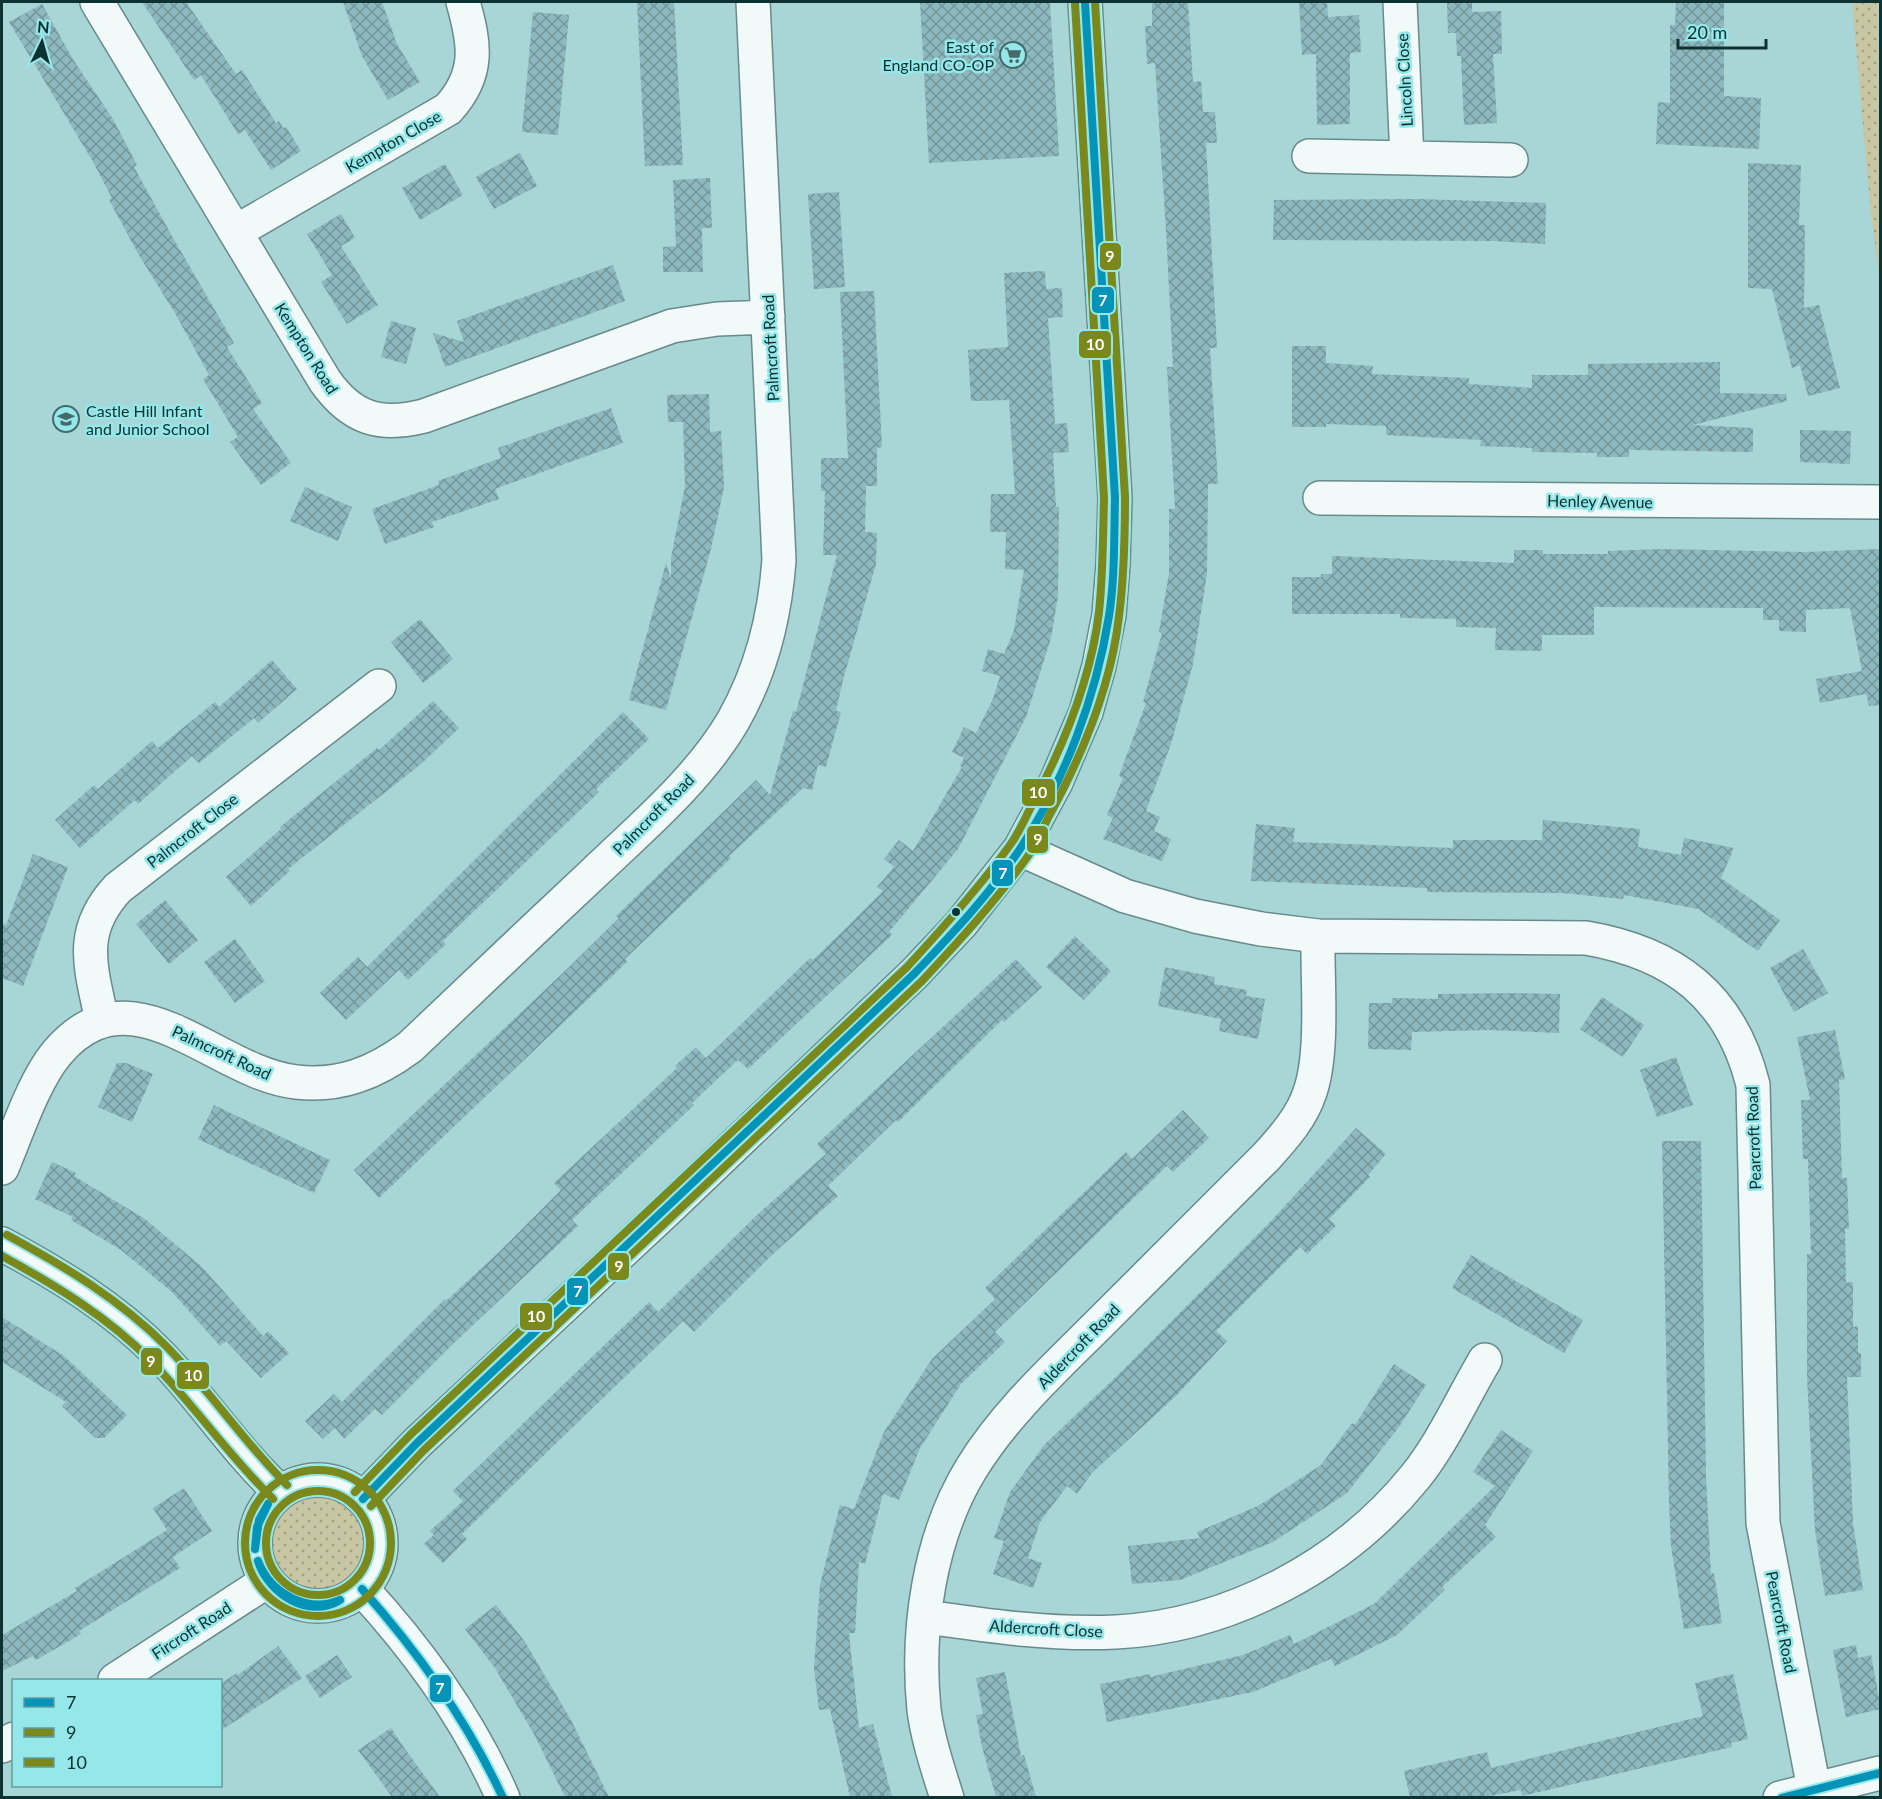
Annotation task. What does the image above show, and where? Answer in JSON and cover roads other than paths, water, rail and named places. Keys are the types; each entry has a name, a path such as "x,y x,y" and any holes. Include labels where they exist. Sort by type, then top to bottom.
{"street":[{"name":"Kempton Road","path":"98,2 333,393 354,411 390,422 424,416 672,326 717,319 768,317"},
{"name":"Kempton Close","path":"237,231 448,109 464,91 472,68 471,34 463,2"},
{"name":"Palmcroft Road","path":"2,1168 44,1072 55,1054 84,1028 102,1021 141,1019 164,1025 249,1067 294,1082 334,1082 370,1074 410,1047 684,784 708,756 742,703 765,641 776,596 780,537 753,2"},
{"path":"363,1499 417,1443 668,1209 914,974 961,924 1020,849 1056,782 1086,712 1099,666 1109,615 1113,564 1115,498 1084,2"},
{"name":"Lincoln Close","path":"1400,2 1407,158"},
{"path":"1309,156 1511,160"},
{"name":"Henley Avenue","path":"1320,498 1881,502"},
{"name":"Palmcroft Close","path":"102,1021 90,944 93,924 103,904 118,888 379,686"},
{"name":"Pearcroft Road","path":"1020,849 1125,896 1195,916 1261,929 1318,936 1586,938 1623,944 1657,958 1689,979 1714,1004 1734,1030 1746,1058 1753,1084 1762,1523 1814,1790"},
{"name":"Aldercroft Road","path":"947,1797 930,1744 924,1711 922,1649 938,1545 970,1470 1011,1416 1056,1367 1267,1156 1302,1110 1311,1091 1318,1049 1318,936"},
{"path":"2,1244 86,1292 144,1339 186,1383 248,1461 280,1492"},
{"name":"Aldercroft Close","path":"926,1617 1023,1630 1118,1632 1201,1618 1240,1605 1318,1564 1356,1537 1386,1508 1416,1476 1485,1360"},
{"path":"314,1480 340,1484 363,1499 373,1512 379,1527 381,1544 372,1576 362,1589 347,1599 331,1605 313,1606 295,1602 280,1593 267,1581 257,1558 255,1534 268,1503 280,1492 296,1483 314,1480"},
{"name":"Fircroft Road","path":"117,1679 267,1581"},
{"path":"362,1589 438,1685 476,1746 503,1797"},
{"path":"1780,1797 1881,1773"}],"place":[{"name":"East of England CO-OP","path":"1013,55"},
{"name":"Castle Hill Infant and Junior School","path":"66,419"}]}
